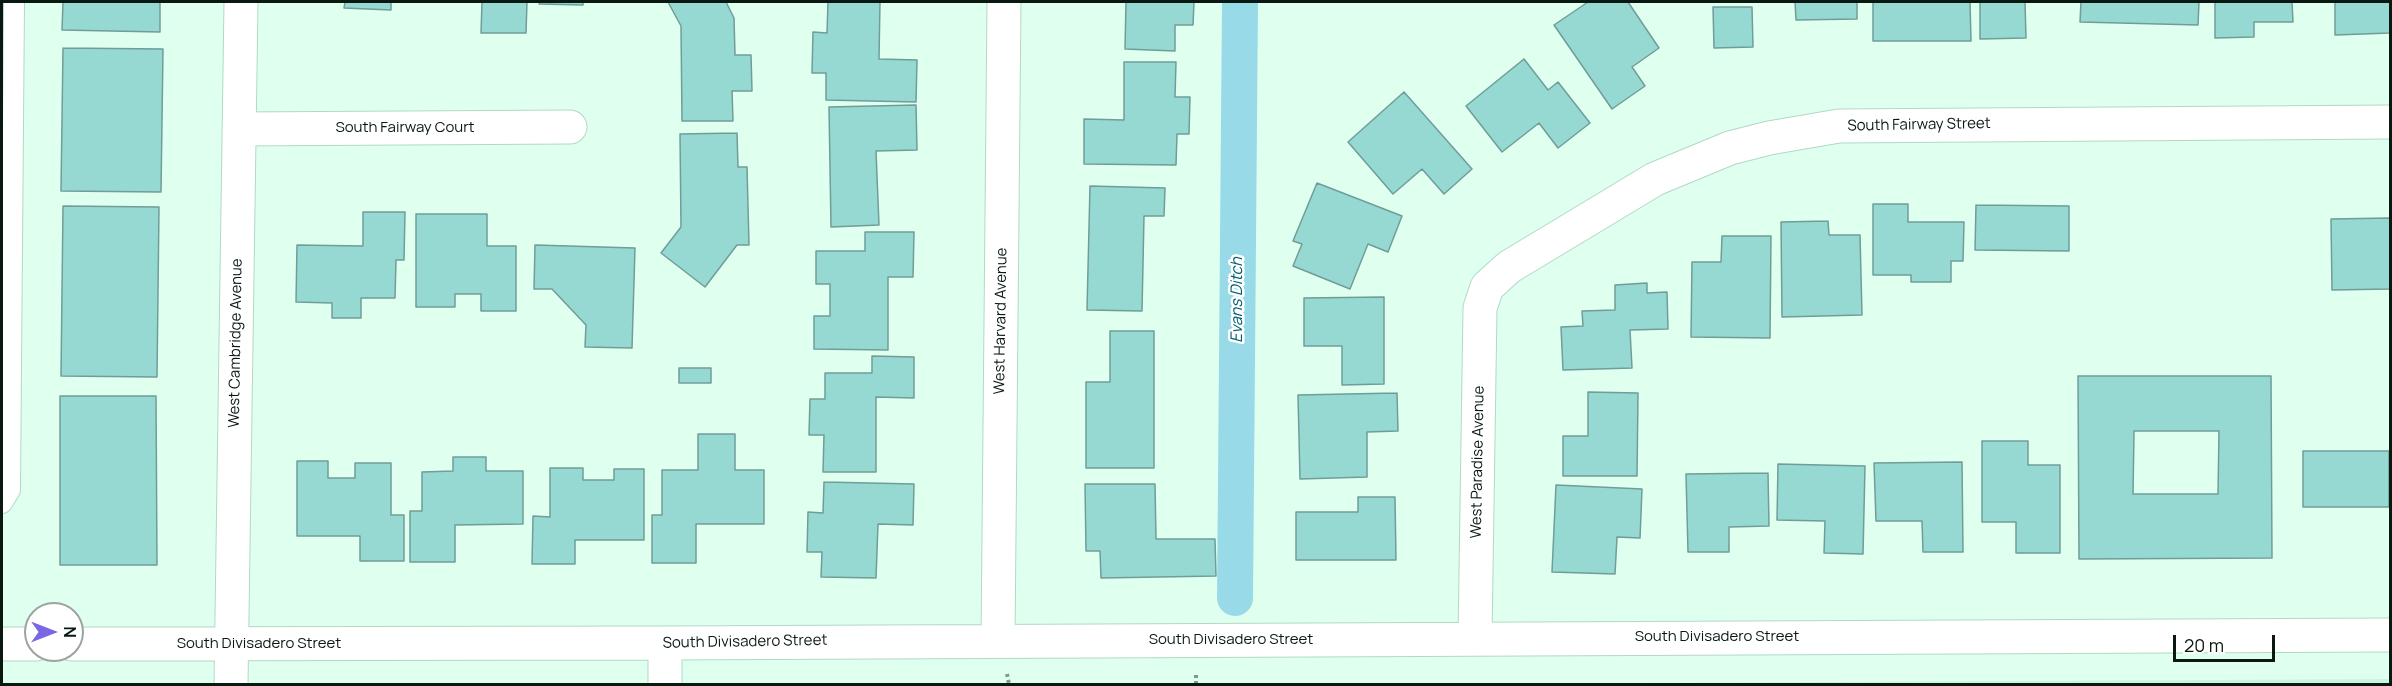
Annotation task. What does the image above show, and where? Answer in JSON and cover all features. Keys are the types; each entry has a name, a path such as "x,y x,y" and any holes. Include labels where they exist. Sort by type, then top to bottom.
{"street":[{"name":"West Cambridge Avenue","path":"231,684 241,2"},
{"name":"West Harvard Avenue","path":"998,640 1004,2"},
{"name":"South Fairway Street","path":"1487,286 1509,267 1655,179 1730,148 1769,138 1839,126 1877,125 2391,122"},
{"name":"South Fairway Court","path":"239,129 570,127"},
{"name":"West Paradise Avenue","path":"1476,638 1480,308 1487,286"},
{"name":"South Divisadero Street","path":"84,644 2391,634"},
{"path":"665,643 665,684"},
{"path":"2,644 24,644"}],"lane":[{"path":"2,503 10,490 14,2"}],"shaded area":[{"path":"2390,679 2390,684 1449,684"}],"building":[{"path":"63,2 160,2 160,32 62,30"},
{"path":"345,2 391,2 391,10 344,8"},
{"path":"482,2 527,2 526,33 481,33"},
{"path":"540,2 583,2 583,5 539,4"},
{"path":"668,2 726,2 734,18 735,55 751,55 752,91 732,91 733,121 682,121 681,26"},
{"path":"828,2 880,2 879,59 917,60 916,102 826,100 826,73 812,73 813,32 827,33"},
{"path":"1126,2 1194,2 1193,25 1175,25 1175,51 1125,49"},
{"path":"1588,2 1628,2 1659,48 1632,67 1645,86 1612,109 1554,25"},
{"path":"1795,2 1857,2 1857,19 1796,20"},
{"path":"1873,2 1970,2 1971,41 1873,41"},
{"path":"1980,2 2025,2 2026,38 1980,39"},
{"path":"2081,2 2199,2 2198,25 2080,22"},
{"path":"2215,2 2292,2 2293,22 2254,22 2254,37 2215,38"},
{"path":"2335,2 2390,2 2390,33 2335,35"},
{"path":"1713,7 1752,7 1753,47 1714,48"},
{"path":"63,48 163,49 161,192 61,191"},
{"path":"1524,59 1548,90 1558,82 1590,123 1558,148 1539,123 1502,152 1466,106"},
{"path":"1124,62 1176,62 1175,97 1190,97 1189,134 1177,134 1176,165 1084,164 1084,119 1124,120"},
{"path":"1404,92 1472,169 1444,194 1422,169 1393,194 1348,142"},
{"path":"916,105 917,150 876,151 879,225 831,227 829,107"},
{"path":"737,133 738,167 747,167 749,245 737,245 705,287 661,253 681,227 680,134"},
{"path":"1317,183 1402,216 1388,252 1368,244 1350,289 1293,266 1302,244 1293,241"},
{"path":"1090,186 1165,188 1164,216 1144,216 1142,311 1087,310"},
{"path":"1873,204 1908,204 1908,222 1964,222 1963,261 1951,261 1951,282 1911,282 1911,275 1873,275"},
{"path":"1976,205 2069,206 2069,251 1975,250"},
{"path":"63,206 159,207 157,377 61,376"},
{"path":"363,212 405,212 404,260 396,260 395,298 361,298 361,318 332,318 332,303 296,302 297,245 363,246"},
{"path":"416,214 487,214 487,246 516,246 516,311 481,311 481,294 455,294 455,307 416,307"},
{"path":"2390,218 2390,289 2332,290 2331,219"},
{"path":"1828,221 1829,235 1860,235 1862,315 1782,317 1781,222"},
{"path":"865,232 914,232 913,277 888,277 888,350 814,349 814,316 830,316 830,284 816,284 816,251 865,251"},
{"path":"1722,236 1771,236 1770,338 1691,337 1692,262 1721,262"},
{"path":"535,245 635,248 632,348 585,347 586,325 552,289 534,289"},
{"path":"1647,283 1647,293 1667,292 1668,329 1630,330 1632,368 1563,370 1561,327 1583,326 1582,311 1615,310 1615,285"},
{"path":"1384,297 1384,384 1342,385 1342,346 1304,346 1304,298"},
{"path":"1110,331 1154,331 1154,468 1086,468 1086,382 1110,382"},
{"path":"872,356 914,357 914,398 876,397 876,472 823,472 824,435 809,435 810,399 825,399 825,373 872,373"},
{"path":"679,368 711,368 711,383 679,383"},
{"path":"2078,376 2271,376 2272,558 2079,559","holes":["2134,431 2219,431 2218,494 2133,494"]},
{"path":"1588,392 1638,393 1637,476 1563,476 1563,436 1588,436"},
{"path":"1397,393 1398,431 1367,432 1367,477 1300,479 1298,395"},
{"path":"60,396 156,396 157,565 60,565"},
{"path":"698,434 735,434 735,470 764,470 764,524 696,524 696,563 652,563 652,515 662,515 662,470 698,470"},
{"path":"1982,441 2028,441 2028,465 2060,465 2060,553 2016,553 2016,522 1982,522"},
{"path":"2303,451 2389,451 2389,507 2303,507"},
{"path":"453,457 486,457 486,471 523,471 523,524 455,525 455,562 410,562 410,511 422,511 422,472 453,471"},
{"path":"297,461 328,461 328,478 355,478 355,463 391,463 391,515 404,515 404,561 360,561 360,536 297,536"},
{"path":"1962,462 1963,552 1923,552 1922,521 1876,521 1874,463"},
{"path":"1778,464 1865,466 1863,554 1824,553 1825,521 1777,520"},
{"path":"550,468 583,468 583,480 614,480 614,469 644,469 644,540 575,540 575,564 532,564 533,516 550,517"},
{"path":"1768,473 1769,526 1729,527 1729,552 1688,552 1686,474"},
{"path":"824,482 914,484 913,525 878,524 876,578 821,577 822,552 807,552 808,512 823,513"},
{"path":"1085,484 1155,484 1156,539 1215,539 1216,576 1101,578 1100,551 1086,551"},
{"path":"1556,485 1642,489 1640,538 1617,537 1615,574 1552,572"},
{"path":"1358,497 1395,497 1396,560 1296,560 1296,512 1358,512"}],"waterway":[{"name":"Evans Ditch","path":"1235,598 1240,2"}]}
